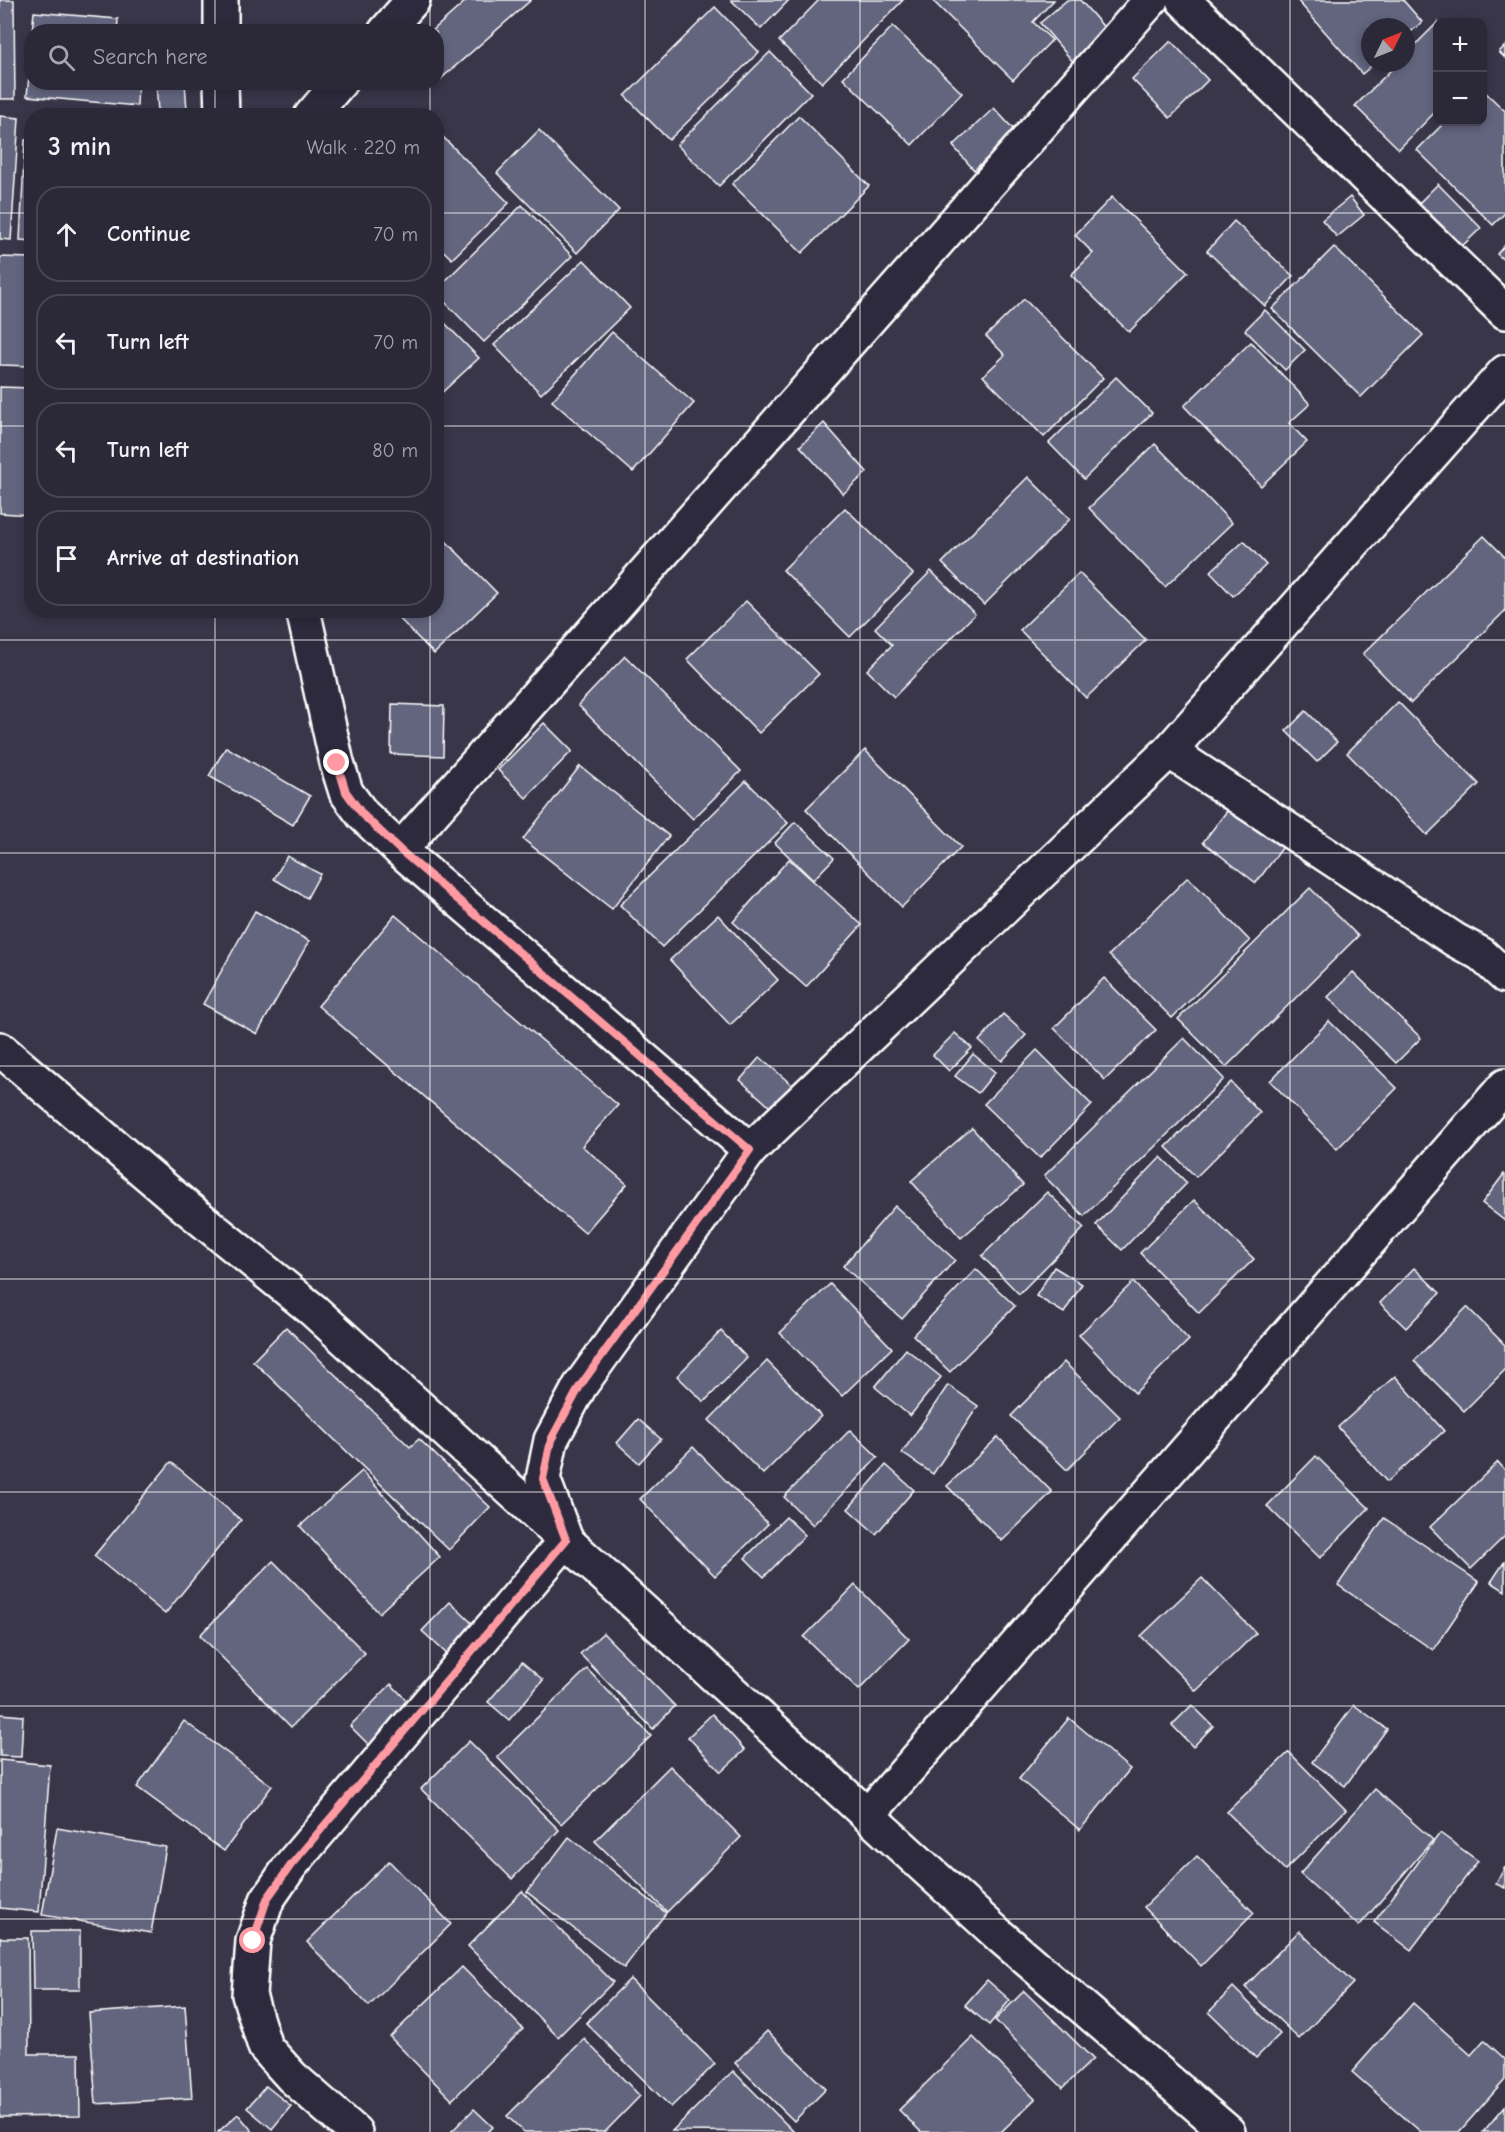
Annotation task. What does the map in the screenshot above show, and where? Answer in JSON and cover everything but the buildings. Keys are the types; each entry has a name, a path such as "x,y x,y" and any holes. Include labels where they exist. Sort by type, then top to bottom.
{"street":[{"path":"221,0 221,24"},
{"path":"392,24 413,0"},
{"path":"400,850 1151,0"},
{"path":"1183,0 1505,312"},
{"path":"221,90 222,108"},
{"path":"318,108 333,90"},
{"path":"566,1540 543,1479 551,1440 580,1386 750,1150 1169,751 1505,372"},
{"path":"305,618 337,763 346,792 363,815 400,850 750,1150"},
{"path":"1169,751 1455,940 1481,954 1505,976"},
{"path":"0,1049 186,1207 313,1310 1001,1937 1227,2132"},
{"path":"867,1815 1505,1086"},
{"path":"355,2132 292,2077 265,2047 249,1995 253,1941 267,1899 291,1865 566,1540"}],"route":[{"path":"253,1941 267,1899 291,1865 566,1540 543,1479 551,1440 580,1386 750,1150 400,850 363,815 346,792 337,763"}]}
